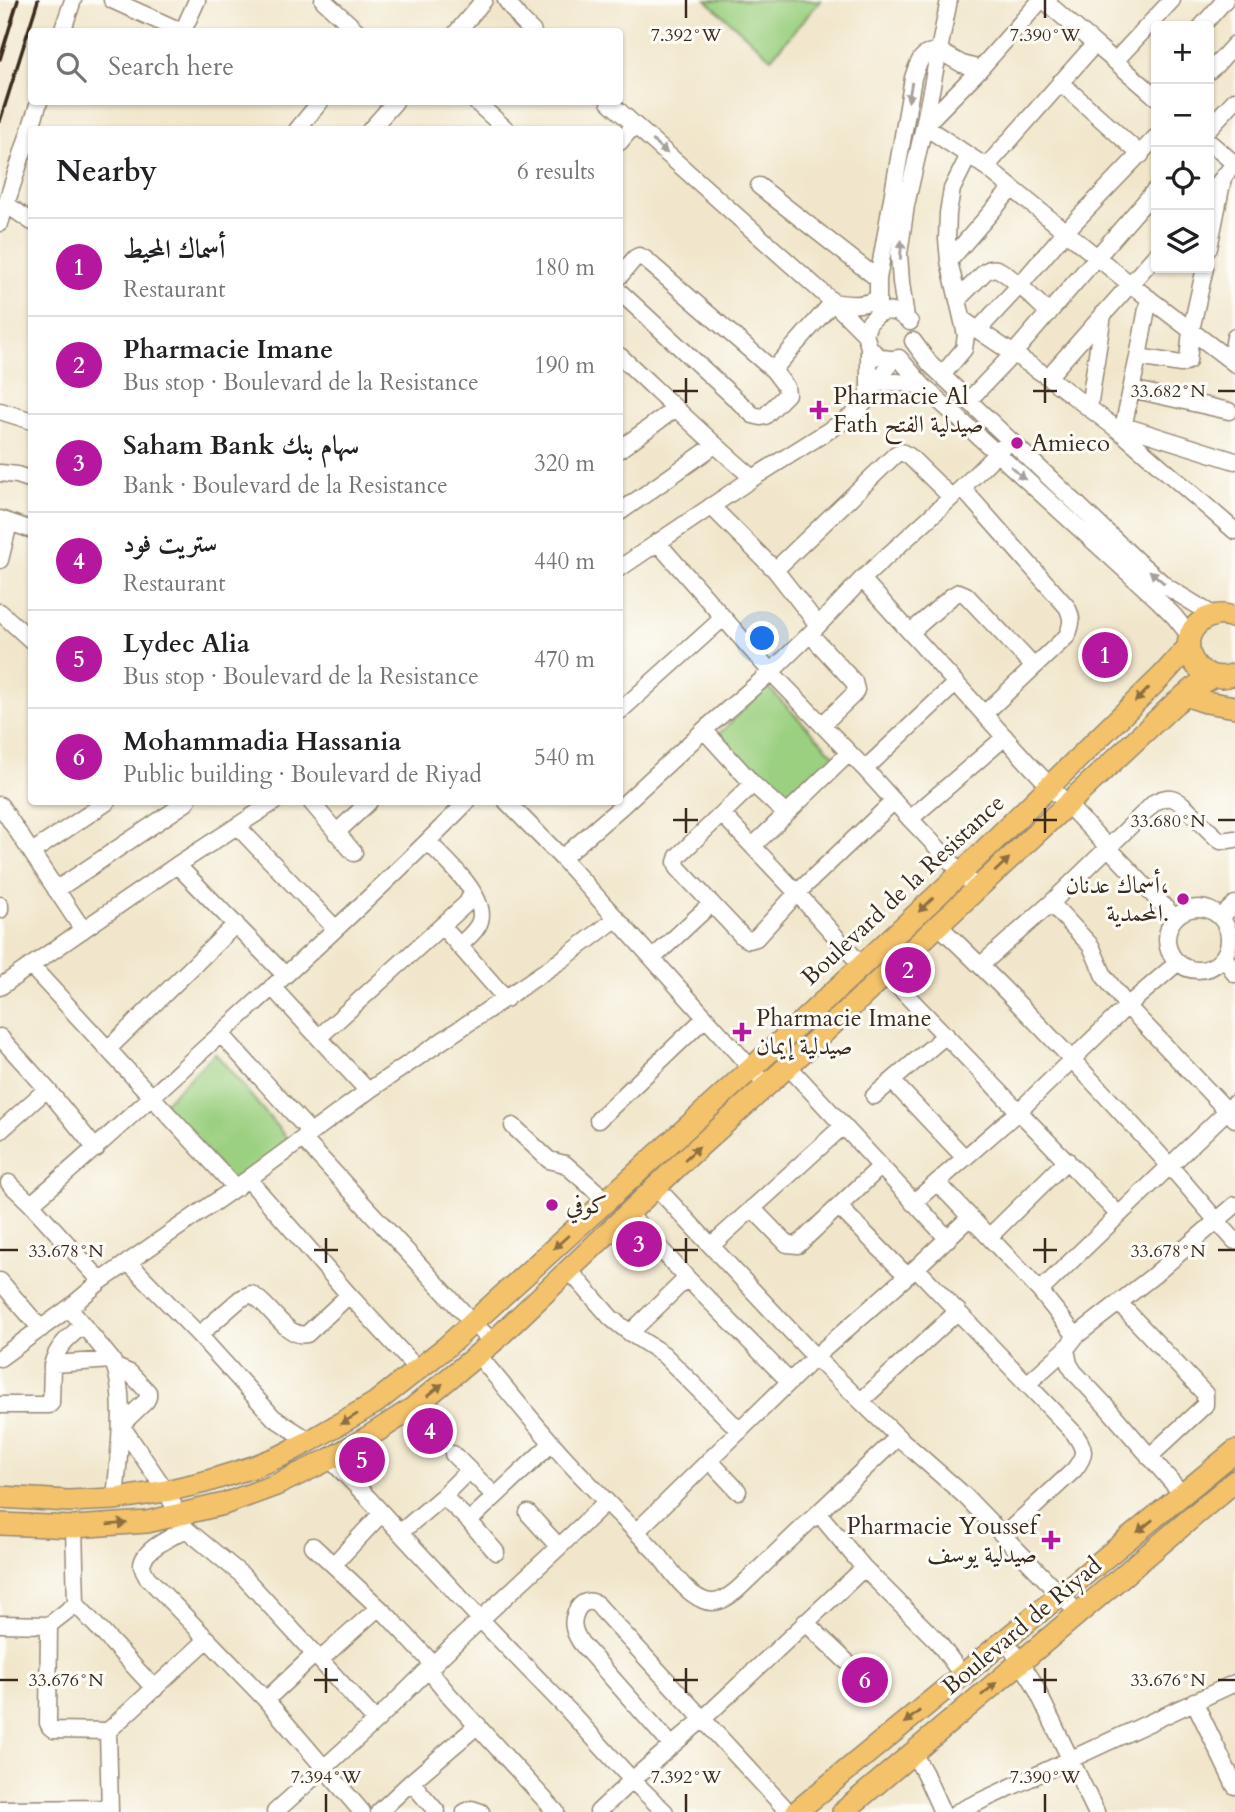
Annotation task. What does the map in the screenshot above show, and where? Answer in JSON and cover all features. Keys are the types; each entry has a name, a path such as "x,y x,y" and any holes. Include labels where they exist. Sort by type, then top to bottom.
{"main road":[{"name":"Boulevard de la Resistance","path":"0,1497 68,1501 115,1499 205,1482 253,1467 310,1441 375,1403 445,1348 752,1068 961,873 1163,675 1189,641 1196,626 1226,613"},
{"path":"1189,641 1190,656 1203,673 1212,677 1235,675"},
{"name":"Boulevard de la Resistance","path":"0,1524 74,1527 182,1522 276,1485 330,1459 413,1408 486,1348 1067,804 1185,695 1212,677"},
{"path":"1185,695 1235,707"},
{"name":"Boulevard de Riyad","path":"796,1812 1235,1451"},
{"name":"Boulevard de Riyad","path":"843,1812 1235,1481"}],"street":[{"path":"63,28 73,0"},
{"path":"112,0 176,28"},
{"path":"184,28 197,0"},
{"path":"323,0 354,28"},
{"path":"460,28 484,0"},
{"path":"506,0 529,28"},
{"path":"906,318 900,254 906,205 948,0"},
{"path":"901,148 980,69 1042,0 1151,93"},
{"path":"1156,21 1172,0"},
{"path":"1207,21 1226,0"},
{"path":"1115,61 1151,27"},
{"path":"1214,67 1235,44"},
{"path":"986,167 1094,45"},
{"path":"872,390 867,341 869,323 878,307 878,279 917,65 924,54 939,51 962,64 980,69"},
{"path":"1060,82 1141,155"},
{"path":"1214,123 1235,100"},
{"path":"34,126 38,105"},
{"path":"300,126 318,105"},
{"path":"374,126 392,105"},
{"path":"479,105 503,126"},
{"path":"612,105 833,302 867,341 874,354 882,359 895,359 1157,600 1174,616 1189,641"},
{"path":"623,138 634,125"},
{"path":"924,125 986,167 1130,284 1233,362"},
{"path":"978,330 1066,231 1151,142"},
{"path":"1214,146 1235,164 1214,188"},
{"path":"942,375 964,349 967,335 948,261 948,213 952,189 969,155"},
{"path":"0,223 27,157"},
{"path":"1214,221 1223,178"},
{"path":"759,186 878,279"},
{"path":"948,261 1012,188"},
{"path":"969,400 1013,354 1151,195"},
{"path":"6,204 28,219"},
{"path":"623,272 635,258 639,256 645,259 773,370 786,387 787,394 765,415 757,416 750,412 623,295"},
{"path":"1048,377 1151,261"},
{"path":"958,299 986,271 997,269 1049,313"},
{"path":"1139,357 1184,363 1188,361 1191,330 1204,273"},
{"path":"1123,430 1149,298"},
{"path":"833,302 867,304 906,318 912,327 914,341 930,364 1157,578 1188,601 1226,613"},
{"path":"773,370 833,302"},
{"path":"1089,408 1103,314"},
{"path":"963,320 1123,430 1235,531"},
{"path":"1233,362 1235,337"},
{"path":"623,566 753,478 855,414 895,359 908,351 914,341"},
{"path":"623,359 753,478"},
{"path":"872,390 897,382 923,386"},
{"path":"1132,389 1229,411"},
{"path":"623,447 676,408"},
{"path":"0,411 28,420"},
{"path":"1123,430 1235,461"},
{"path":"623,801 771,672 862,579 957,493 1009,441"},
{"path":"623,510 715,445"},
{"path":"775,570 896,454 901,452 909,456 957,493 1068,607 1072,615 1067,636 984,714"},
{"path":"0,473 28,479"},
{"path":"711,506 775,570 814,629 854,682 856,690 853,695 822,725"},
{"path":"0,560 4,521 28,529"},
{"path":"657,542 771,672 977,889"},
{"path":"862,579 1107,848 1175,918"},
{"path":"911,632 960,592 966,595 1034,667"},
{"path":"0,612 28,637"},
{"path":"623,708 723,618"},
{"path":"865,769 956,683"},
{"path":"704,730 753,784 786,814"},
{"path":"909,819 1005,737"},
{"path":"753,846 849,753"},
{"path":"753,784 678,856 676,862 678,868 711,904 749,940 756,938 797,892 894,801"},
{"path":"981,965 1051,903 1155,802 1163,798 1170,797 1183,804 1221,841 1235,839"},
{"path":"0,805 83,930"},
{"path":"32,852 102,805"},
{"path":"57,890 183,805"},
{"path":"0,987 269,805"},
{"path":"313,805 354,853"},
{"path":"336,833 366,805"},
{"path":"31,1204 96,1149 221,1034 428,842 464,805"},
{"path":"510,805 562,858 766,1085"},
{"path":"562,858 619,805"},
{"path":"722,814 861,964"},
{"path":"237,826 335,928"},
{"path":"428,842 466,881 481,908 479,926 459,946"},
{"path":"177,865 285,975"},
{"path":"319,1037 467,903 472,892"},
{"path":"1040,1291 1118,1214 1232,1111 1127,1006 1104,976 1091,946 1051,903"},
{"path":"653,958 711,904"},
{"path":"1221,917 1235,904"},
{"path":"1198,908 1212,911 1221,917 1228,929 1229,940 1224,956 1217,964 1206,970 1196,971 1177,963 1167,944 1169,928 1175,918 1187,910 1198,908"},
{"path":"0,1357 69,1308 101,1281 242,1184 368,1091 506,999 616,919"},
{"path":"108,1049 236,924"},
{"path":"938,925 981,965 1071,1059 1235,1241"},
{"path":"442,926 506,999"},
{"path":"1224,956 1235,974"},
{"path":"913,1203 1020,1111 1127,1006 1177,963"},
{"path":"31,967 152,1096 349,1295 418,1370"},
{"path":"886,974 1118,1214"},
{"path":"272,987 368,1091"},
{"path":"598,1120 705,1018"},
{"path":"221,1034 307,1136 472,1322 486,1348 552,1443 664,1561 691,1594 706,1602 728,1598 898,1437"},
{"path":"874,1097 946,1035"},
{"path":"0,1037 96,1149"},
{"path":"788,1066 948,1239"},
{"path":"892,1082 965,1158"},
{"path":"0,1131 47,1089"},
{"path":"513,1126 549,1160 565,1164 607,1201"},
{"path":"712,1245 843,1126"},
{"path":"989,1237 1067,1160"},
{"path":"752,1209 782,1240 792,1245 803,1242 880,1167"},
{"path":"937,1182 1040,1291 1071,1343 1069,1364 1074,1372 1183,1495"},
{"path":"9,1183 101,1281"},
{"path":"656,1187 815,1357 898,1437 965,1496 1079,1614"},
{"path":"1027,1384 1071,1343 1235,1205"},
{"path":"839,1207 958,1311 1074,1433 1082,1445 1084,1454 1074,1470 1004,1535"},
{"path":"628,1213 687,1278 790,1382"},
{"path":"636,1532 815,1357 970,1217"},
{"path":"128,1262 274,1418 310,1441"},
{"path":"569,1270 611,1318 663,1354 740,1431"},
{"path":"630,1333 687,1278"},
{"path":"0,1281 41,1329"},
{"path":"199,1335 240,1299 251,1294 262,1301 293,1332 307,1334 349,1295"},
{"path":"1119,1303 1205,1394 1206,1399 1205,1405 1149,1457"},
{"path":"69,1308 114,1364 131,1373 148,1392 146,1401 121,1425"},
{"path":"862,1400 958,1311"},
{"path":"0,1405 50,1405 55,1353 83,1325"},
{"path":"52,1365 114,1364"},
{"path":"114,1364 121,1425 115,1499"},
{"path":"121,1425 166,1491 182,1522 242,1575 376,1721"},
{"path":"469,1521 552,1443"},
{"path":"453,1454 495,1496"},
{"path":"330,1459 665,1812"},
{"path":"709,1460 738,1491"},
{"path":"401,1532 469,1470"},
{"path":"443,1496 496,1552"},
{"path":"275,1812 376,1721 480,1619 606,1502"},
{"path":"334,1564 382,1513"},
{"path":"528,1513 559,1547"},
{"path":"819,1514 864,1568 937,1642 963,1676"},
{"path":"182,1522 145,1558 142,1566 147,1577 266,1700 362,1812"},
{"path":"74,1527 75,1604 155,1689"},
{"path":"313,1546 403,1630 449,1695 556,1812"},
{"path":"598,1812 703,1719 864,1568"},
{"path":"672,1746 581,1643 573,1625 574,1615 580,1605 594,1602 786,1812"},
{"path":"0,1624 48,1625 75,1604"},
{"path":"266,1700 379,1608"},
{"path":"805,1622 846,1661"},
{"path":"48,1625 48,1723 54,1730 108,1731 208,1639"},
{"path":"1005,1639 1032,1680 1096,1812"},
{"path":"957,1812 1235,1683"},
{"path":"1194,1701 1235,1786"},
{"path":"379,1812 478,1726"},
{"path":"0,1809 110,1810 108,1731"},
{"path":"913,1753 942,1812"},
{"path":"411,1782 437,1812"},
{"path":"465,1812 472,1809 481,1812"}],"green space":[{"path":"706,0 821,0 771,58"},
{"path":"767,686 836,757 786,807 717,736"},
{"path":"215,1053 291,1143 233,1183 163,1104"}],"railway":[{"path":"0,59 18,0"},
{"path":"29,28 38,0"},
{"path":"0,121 28,32"}],"place":[{"name":"Pharmacie Al Fath صيدلية الفتح","path":"819,410"},
{"name":"Amieco","path":"1017,443"},
{"name":"أسماك المحيط","path":"1105,655"},
{"name":"أسماك عدنان، المحمدية.","path":"1183,899"},
{"name":"Pharmacie Imane","path":"908,970"},
{"name":"Pharmacie Imane صيدلية إيمان","path":"742,1032"},
{"name":"كوفي","path":"552,1205"},
{"name":"Saham Bank سهام بنك","path":"639,1244"},
{"name":"ستريت فود","path":"430,1431"},
{"name":"Lydec Alia","path":"362,1460"},
{"name":"Pharmacie Youssef صيدلية يوسف","path":"1051,1540"},
{"name":"Mohammadia Hassania","path":"865,1680"}]}
